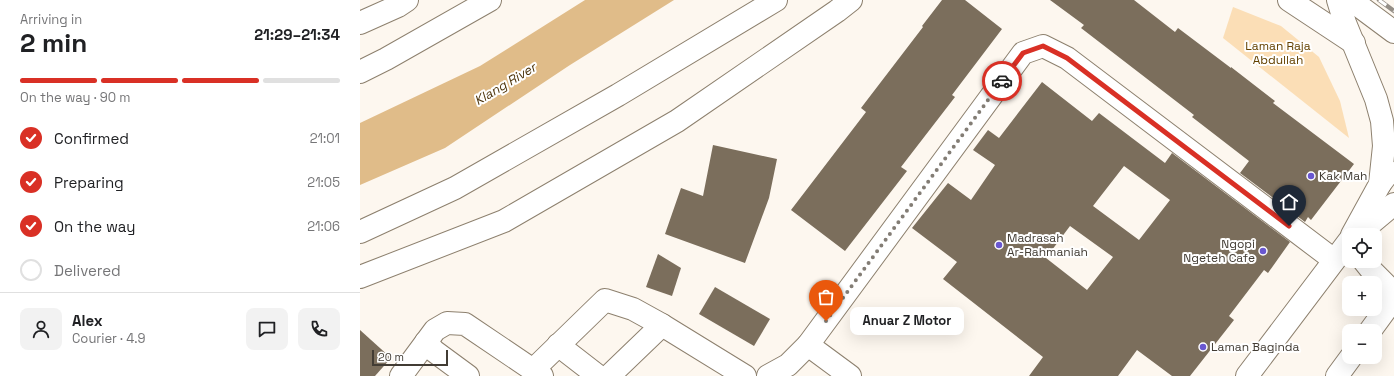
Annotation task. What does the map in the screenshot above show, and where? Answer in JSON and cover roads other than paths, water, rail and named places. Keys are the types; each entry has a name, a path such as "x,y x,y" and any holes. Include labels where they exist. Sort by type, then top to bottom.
{"main road":[{"path":"360,23 398,6 407,0"},
{"path":"360,72 386,59 490,0"},
{"path":"360,232 455,188 618,95 776,0"},
{"path":"360,277 504,221 677,121 844,6 858,0"},
{"path":"1288,0 1354,43"},
{"path":"1338,0 1345,23 1376,98 1382,121 1384,146 1380,184"},
{"path":"1351,0 1394,32"},
{"path":"768,376 788,365 808,345 1023,53 1043,46 1067,58 1334,260"},
{"path":"1356,228 1380,184 1394,164"},
{"path":"1365,228 1394,204"},
{"path":"1247,376 1342,250"},
{"path":"1370,268 1394,293"},
{"path":"1375,324 1394,298"},
{"path":"401,376 435,330 447,324 465,324 538,373 558,345 605,300 633,308 745,376"},
{"path":"609,376 662,325"},
{"path":"426,342 434,351 468,376"},
{"path":"558,345 598,376"},
{"path":"808,345 850,376"},
{"path":"1337,376 1345,364"}],"water":[{"name":"Klang River","path":"585,0 674,0 570,65 445,148 360,185 360,123 480,66"}],"railway":[{"path":"1379,0 1394,11"}],"place":[{"name":"Kak Mah","path":"1311,176"},
{"name":"Madrasah Ar-Rahmaniah","path":"999,245"},
{"name":"Ngopi Ngeteh Cafe","path":"1263,251"},
{"name":"Anuar Z Motor","path":"826,321"},
{"name":"Laman Baginda","path":"1203,347"}],"park label":[{"name":"Laman Raja Abdullah","path":"1278,53"}]}
